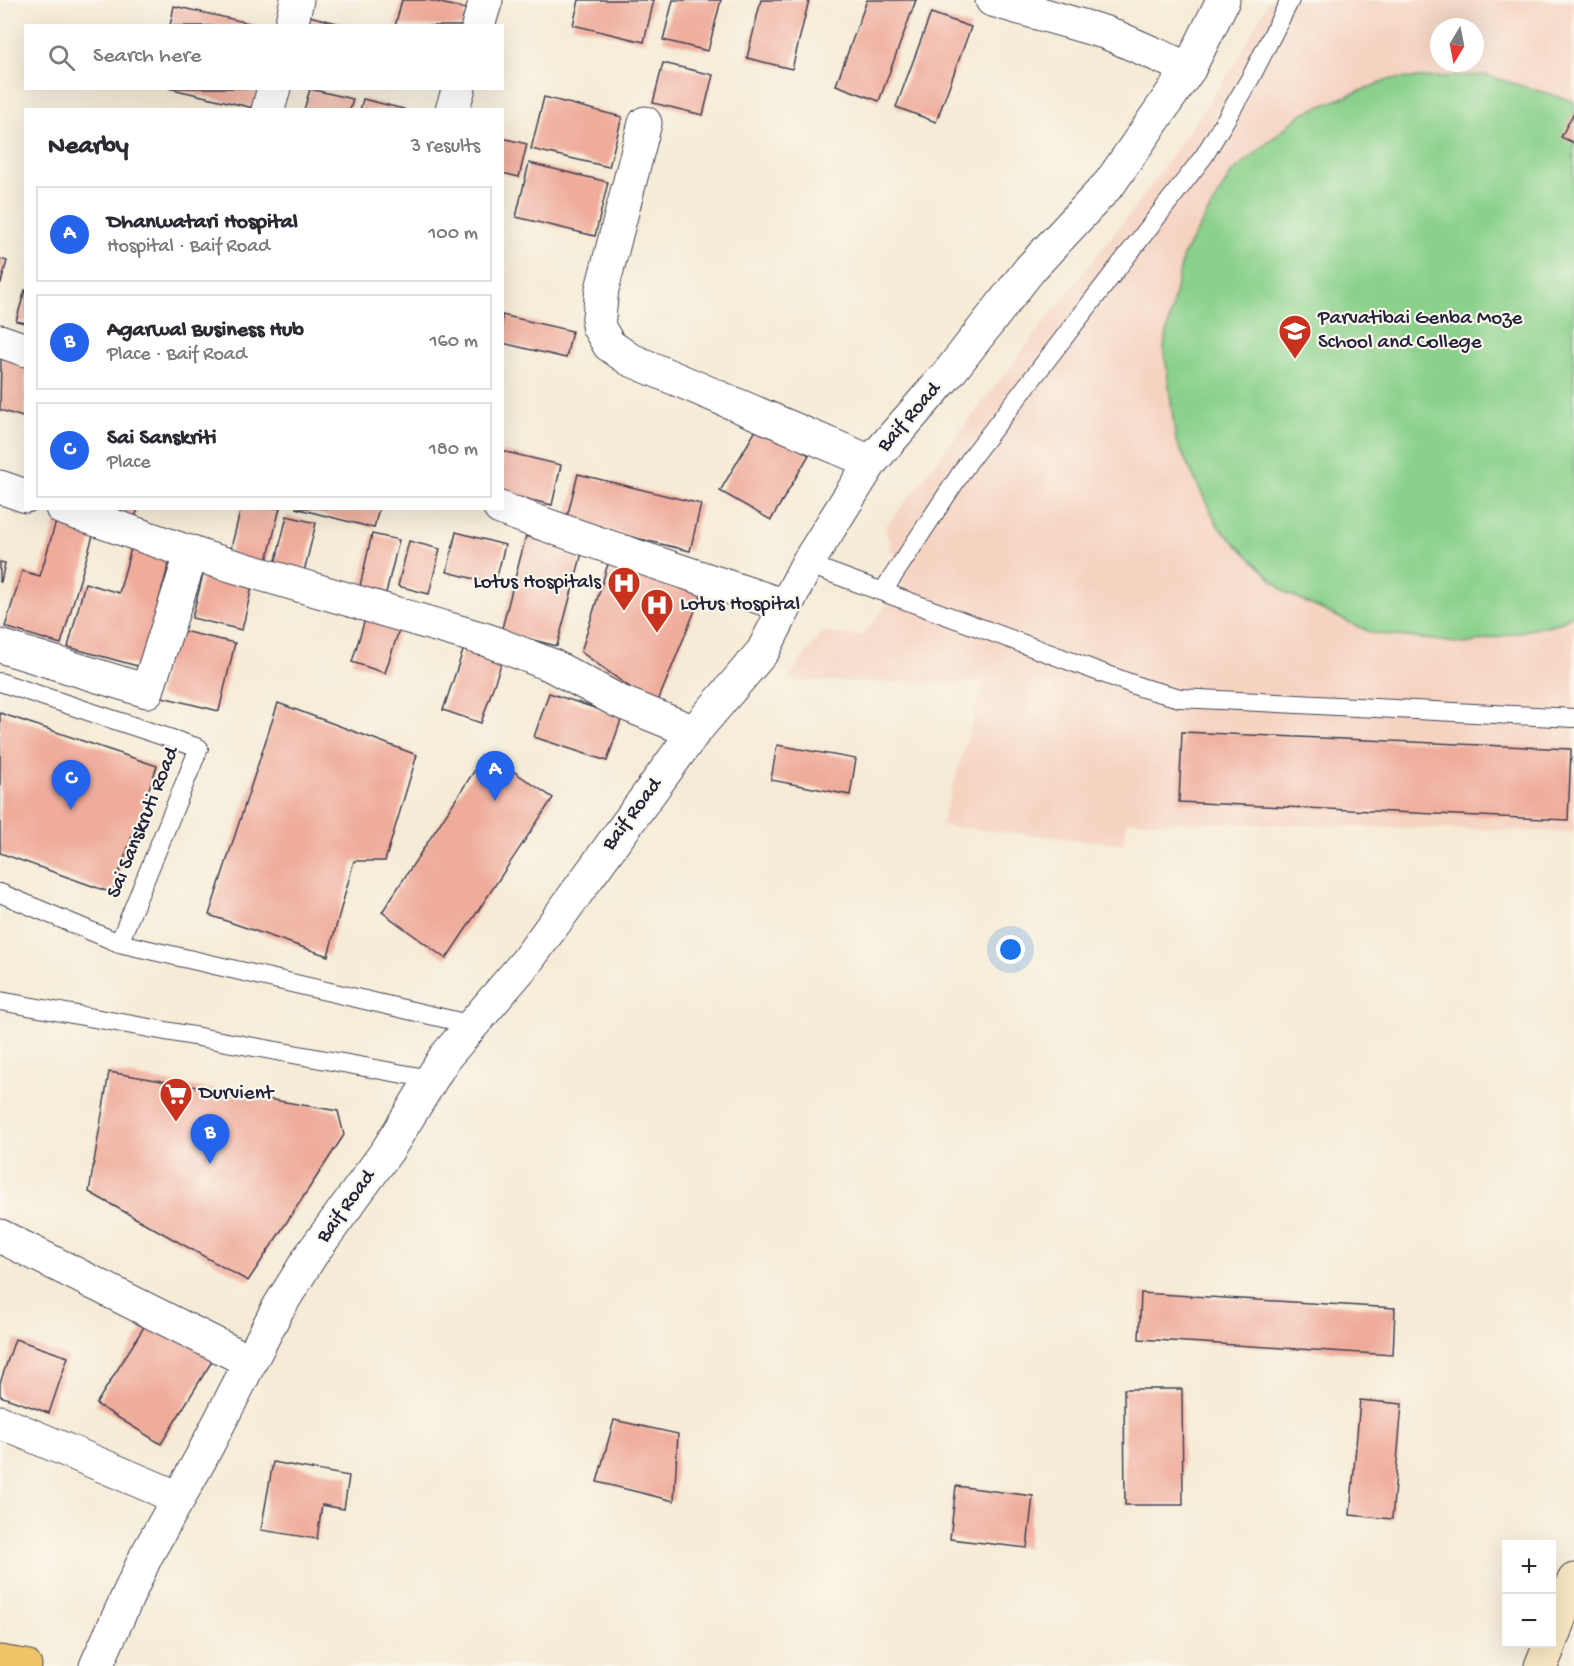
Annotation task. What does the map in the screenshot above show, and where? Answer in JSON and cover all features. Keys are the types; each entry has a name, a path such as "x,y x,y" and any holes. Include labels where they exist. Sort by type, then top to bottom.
{"highway":[{"path":"0,1662 25,1666"}],"street":[{"path":"291,24 297,0"},
{"path":"479,24 486,0"},
{"path":"992,0 1107,33 1189,69"},
{"name":"Baif Road","path":"96,1666 146,1556 179,1498 249,1361 312,1255 387,1151 431,1079 472,1024 526,962 694,732 763,651 807,564 871,462 952,369 1030,269 1110,183 1189,69 1220,1"},
{"path":"269,108 273,90"},
{"path":"453,108 458,90"},
{"path":"645,123 602,289 598,326 609,345 629,359 871,462"},
{"path":"0,342 24,349"},
{"path":"0,487 24,495"},
{"path":"68,510 192,552 486,640 551,665 618,701 694,732"},
{"path":"504,510 592,544 702,577 785,606"},
{"path":"0,646 147,691 192,552"},
{"path":"0,1236 249,1361"},
{"path":"0,1422 179,1498"},
{"path":"1556,1625 1574,1580"},
{"path":"1541,1666 1548,1648"}],"lane":[{"path":"883,591 972,458 1204,156 1251,77 1290,0"},
{"path":"807,564 1143,688 1180,698 1574,718"},
{"name":"Sai Sanskruti Road","path":"0,681 199,748 119,943"},
{"path":"0,893 119,943 472,1024"},
{"path":"0,1001 431,1079"}],"shaded area":[{"name":"Parvatibai Genba Moze School and College","path":"1269,0 1574,0 1574,832 1127,821 1124,844 941,826 984,683 786,681 822,632 862,636 903,585 885,528 1147,191 1234,66"}],"green space":[{"path":"1485,75 1574,101 1574,614 1559,623 1466,644 1372,633 1286,593 1218,526 1176,441 1164,347 1183,255 1231,174 1303,113 1391,79"}],"building":[{"path":"402,0 428,0 466,9 463,24 396,24"},
{"path":"579,0 654,0 644,42 573,25"},
{"path":"673,0 721,0 708,51 663,40"},
{"path":"761,0 809,0 792,69 747,58"},
{"path":"867,0 916,0 879,101 836,85"},
{"path":"174,6 254,24 170,24"},
{"path":"931,13 971,27 936,122 896,107"},
{"path":"301,14 341,24 298,24"},
{"path":"663,63 713,75 703,115 653,103"},
{"path":"177,90 262,90 258,108"},
{"path":"310,90 353,99 351,108 305,108"},
{"path":"544,97 622,117 609,167 531,149"},
{"path":"363,99 400,108 361,108"},
{"path":"1574,112 1574,143 1561,137"},
{"path":"504,138 527,144 519,177 504,173"},
{"path":"529,163 608,182 595,236 516,217"},
{"path":"0,259 7,261 1,283 0,283"},
{"path":"24,293 24,323 16,321"},
{"path":"504,315 572,331 566,358 504,343"},
{"path":"1,358 24,364 24,417 0,410"},
{"path":"759,425 809,455 771,520 720,491"},
{"path":"504,451 561,465 552,505 504,493"},
{"path":"578,474 701,504 690,551 566,521"},
{"path":"103,510 137,510 134,521"},
{"path":"240,510 280,510 265,569 228,560"},
{"path":"303,510 378,510 374,528"},
{"path":"287,516 316,523 303,576 274,568"},
{"path":"57,518 95,529 61,644 5,627 22,571 40,576"},
{"path":"456,532 505,545 495,584 447,572"},
{"path":"372,534 399,540 386,593 360,586"},
{"path":"526,536 582,553 557,646 501,632"},
{"path":"134,537 173,548 141,667 68,647 85,583 119,593"},
{"path":"409,541 440,549 429,594 398,586"},
{"path":"611,554 703,591 656,706 581,652"},
{"path":"0,562 5,563 1,582 0,582"},
{"path":"205,566 254,578 242,630 192,618"},
{"path":"366,616 400,627 385,673 352,662"},
{"path":"174,629 235,643 219,711 158,696"},
{"path":"464,648 502,661 481,723 443,710"},
{"path":"549,693 622,717 607,761 534,737"},
{"path":"278,703 417,755 385,861 354,861 328,956 209,915"},
{"path":"0,713 157,766 112,893 0,853"},
{"path":"1182,732 1571,749 1568,820 1179,802"},
{"path":"777,745 856,759 850,795 771,780"},
{"path":"486,753 553,798 446,959 382,912"},
{"path":"109,1072 338,1111 344,1135 248,1281 89,1192"},
{"path":"1141,1293 1395,1308 1393,1355 1139,1339"},
{"path":"152,1314 217,1353 161,1444 96,1404"},
{"path":"15,1339 68,1357 49,1413 0,1396 0,1383"},
{"path":"1124,1389 1182,1389 1183,1505 1125,1505"},
{"path":"1360,1400 1402,1404 1392,1519 1350,1515"},
{"path":"614,1420 678,1434 674,1501 597,1482"},
{"path":"273,1462 349,1476 344,1509 322,1505 317,1539 261,1530"},
{"path":"956,1486 1033,1496 1027,1548 950,1539"}],"place":[{"name":"Parvatibai Genba Moze School and College","path":"1295,360"},
{"name":"Lotus Hospitals","path":"624,612"},
{"name":"Lotus Hospital","path":"657,634"},
{"name":"Dhanwatari Hospital","path":"495,801"},
{"name":"Sai Sanskriti","path":"71,810"},
{"name":"Durvient","path":"176,1123"},
{"name":"Agarwal Business Hub","path":"210,1164"}]}
